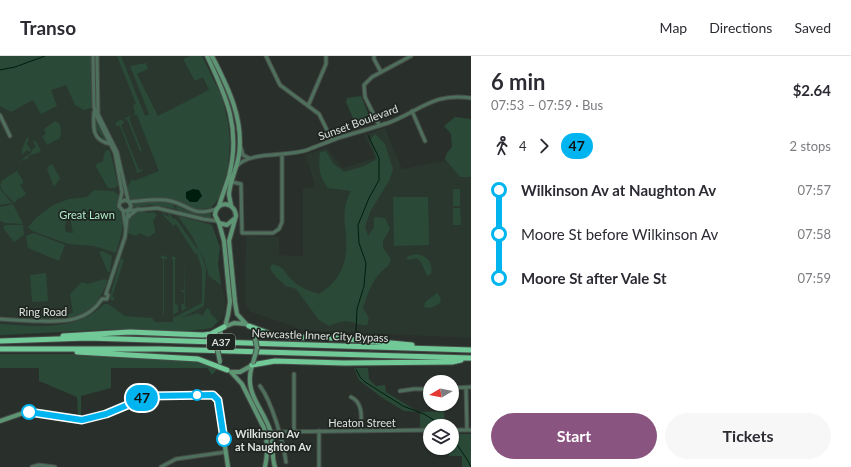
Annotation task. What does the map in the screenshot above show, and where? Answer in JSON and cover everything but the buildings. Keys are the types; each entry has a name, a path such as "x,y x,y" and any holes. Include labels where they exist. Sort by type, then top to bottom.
{"highway":[{"path":"248,326 276,336 337,338 422,345 441,349"},
{"path":"17,340 98,333 130,332 206,335 224,327"},
{"name":"Newcastle Inner City Bypass","path":"0,341 88,338 471,350"},
{"path":"52,348 77,352 198,359 229,371"},
{"name":"Newcastle Inner City Bypass","path":"0,350 52,348 161,349 471,358"},
{"path":"253,365 275,361 366,363 452,362 471,358"}],"main road":[{"path":"207,56 228,102 233,127 232,163 214,215 218,222 224,241 229,291 229,310 217,347 220,362 240,381 264,428 268,443 266,467 274,467 270,432 250,389 249,380 257,348 254,333 239,316 236,307 229,244 230,232 235,212 231,206 229,193 237,166 240,146 239,127 233,101 212,56"},
{"path":"217,207 224,204 231,206"},
{"path":"218,222 228,225 234,219"},
{"path":"224,327 234,323 241,323 248,326"},
{"path":"229,371 240,372 248,370 253,365"},
{"path":"2,421 26,412 78,420 86,419 106,414 146,396 152,395 216,396 218,400 228,467"}],"street":[{"path":"93,56 93,127 100,140 111,144"},
{"path":"97,56 98,114 117,152 131,205 128,210 126,229"},
{"path":"266,56 280,85 319,114 332,140"},
{"path":"308,106 326,64 326,56"},
{"path":"374,56 381,72"},
{"path":"379,125 365,97 364,89 366,82 411,56"},
{"name":"Sunset Boulevard","path":"237,166 249,158 301,152 332,140 395,120 433,100 446,97 471,98"},
{"path":"94,107 97,117 111,144 118,165 122,192 120,207 123,211 126,229"},
{"path":"412,111 425,141"},
{"path":"0,115 10,136"},
{"path":"240,146 243,155 249,158"},
{"path":"232,182 241,184 242,233 273,233 279,229 282,222 282,155"},
{"path":"121,202 124,200 167,201 197,212 208,212 217,207"},
{"path":"123,211 141,208 162,208 218,222"},
{"path":"127,221 130,215 141,208"},
{"name":"Ring Road","path":"0,319 24,321 71,320 95,309 102,299 107,299 108,296 106,294 125,237 126,229"},
{"path":"294,374 294,431"},
{"path":"260,386 265,392 278,431 286,462"},
{"path":"459,388 471,387"},
{"path":"400,391 423,388"},
{"path":"466,388 467,430"},
{"path":"351,397 356,400 360,406 361,431"},
{"name":"Heaton Street","path":"270,432 423,430"},
{"path":"459,430 471,430"},
{"path":"319,431 319,467"},
{"path":"161,467 176,459 226,452"},
{"path":"170,462 172,467"},
{"path":"32,467 39,465 55,467"}],"shaded area":[{"path":"0,56 202,56 222,97 228,123 230,141 228,168 224,183 219,198 209,213 209,219 220,247 218,264 225,300 225,312 222,319 212,328 205,330 116,329 0,336"},
{"path":"385,128 402,169 455,159 471,136 471,338 303,330 251,312 245,304 246,236 279,237 279,255 303,256 303,188 315,187 306,155 326,148 343,168 375,158 364,135"},
{"path":"193,189 199,190 202,196 197,202 190,202 186,198 186,192"}],"green space":[{"path":"0,56 91,56 91,108 84,110 75,105 66,85 51,90 57,106 41,114 33,100 11,112 0,106"},
{"path":"117,56 121,56 145,116 149,114 130,66 146,63 148,69 137,74 158,116 209,90 203,77 195,81 183,59 190,56 202,56 222,97 228,123 230,141 228,168 224,183 219,198 211,208 197,210 168,198 140,200 131,199 128,196 126,187 132,179 134,181 159,171 137,115 134,115 135,112 133,105 136,104"},
{"path":"361,96 372,123 357,127 346,102 347,98"},
{"path":"130,116 132,117 129,118 142,151 140,151 127,119 125,120 125,118"},
{"path":"455,117 471,119 471,177 460,177 445,159 447,153 452,147 451,134 444,126"},
{"path":"96,120 106,139 105,140 96,129"},
{"path":"120,120 124,123 121,125 139,170 142,169 142,171 137,173 135,172 137,171 120,126 117,126 115,123"},
{"path":"55,121 60,124 60,138 47,145 42,136 46,134 44,129"},
{"path":"375,134 385,144 393,169 389,181 370,212 365,227 368,236 374,227 374,217 385,218 390,229 383,241 383,248 391,259 388,266 374,281 366,299 363,308 369,318 367,325 346,321 329,326 319,320 296,289 286,286 270,269 272,264 280,267 297,284 307,290 319,294 327,289 338,277 342,270 346,254 344,220 346,202 351,191 328,188 320,171 320,152 326,151 333,163 344,172 364,166 377,159 370,140"},
{"path":"27,137 29,139 27,144 31,150 29,152 27,150 22,155 22,149"},
{"path":"35,140 41,151 30,155 27,159 22,160 19,166 21,160 31,153 31,150 36,147 33,141"},
{"path":"106,150 110,151 118,185 115,188 108,188 95,165 103,161"},
{"path":"52,164 60,178 54,187 47,169"},
{"path":"17,171 23,181 20,185 26,194 19,199 17,196 18,199 14,203 4,192 0,184 2,182 1,181"},
{"path":"0,189 12,203 0,205"},
{"path":"453,189 460,189 460,206 453,206"},
{"name":"Great Lawn","path":"94,190 113,191 120,196 118,202 123,227 116,253 94,246 68,244 32,231 28,227 37,217 53,205 69,199 87,197","holes":["69,217 73,233 66,232 65,230 66,222"]},
{"path":"393,197 428,197 429,245 394,246"},
{"path":"132,202 167,202 173,204 175,209 150,205 132,208"},
{"path":"13,204 23,224 5,223 0,221 0,207"},
{"path":"176,205 197,214 211,213 211,219 177,210"},
{"path":"453,208 460,208 461,225 453,225"},
{"path":"142,210 146,213 154,212 157,215 153,221 155,233 148,237 139,233 137,236 127,233 130,218"},
{"path":"162,212 168,217 168,213 170,213 172,218 176,219 199,250 192,236 178,216 212,225 220,247 218,264 221,285 209,276 200,251 206,268 204,306 181,318 198,313 202,316 207,308 218,321 212,328 189,331 116,329 0,335 0,324 41,326 68,323 93,313 104,304 108,304 125,316 152,318 155,322 173,322 173,318 202,303 202,270 197,254 195,254 176,224 173,226"},
{"path":"5,225 23,225 24,235 14,242 3,228"},
{"path":"34,233 65,245 59,261 28,248 26,236"},
{"path":"103,251 112,256 110,272 108,272 99,252"},
{"path":"416,254 424,256 429,260 431,274 428,276 417,258 410,260 406,259 408,256"},
{"path":"162,255 167,257 167,259 164,259 164,315 163,259 160,258"},
{"path":"173,256 178,259 175,259 175,304 178,305 178,312 173,315 173,259 171,259"},
{"path":"184,257 185,307 188,307 182,311 181,304 184,304 184,292 181,291 184,290"},
{"path":"121,258 124,260 112,297 115,297 113,301 111,300 110,296"},
{"path":"46,273 48,301 32,302 30,275"},
{"path":"104,279 107,280 106,284 97,303 93,308 83,314 72,318 55,320 28,319 26,317 26,314 30,314 30,317 73,313 70,294 82,282 88,284"},
{"path":"437,293 441,298 440,303 431,308 424,307 425,302"},
{"path":"0,354 70,354 191,360 205,363 217,369 212,375 207,368 111,368 111,388 81,396 81,415 78,415 77,397 39,381 39,368 0,368"},
{"path":"354,368 368,368 369,379 376,386 385,385 386,392 420,412 404,411 381,397 359,380"},
{"path":"444,411 445,419 423,419 423,428 420,428 420,412"},
{"path":"459,434 471,434 471,467 462,467 462,456 449,456 459,455"}],"waterway":[{"path":"0,70 15,67 45,56"},
{"path":"356,333 357,309 364,286 366,263 359,243 358,225 369,198 379,180 379,158 368,135"},
{"path":"356,369 360,377 365,382 403,406 424,414 432,419"},
{"path":"459,448 471,467"}],"bus line":[{"name":"47","path":"29,412 82,420 106,414 149,396 213,395 218,398 224,439"}],"place":[{"name":"Wilkinson Av at Naughton Av","path":"224,439"}]}
